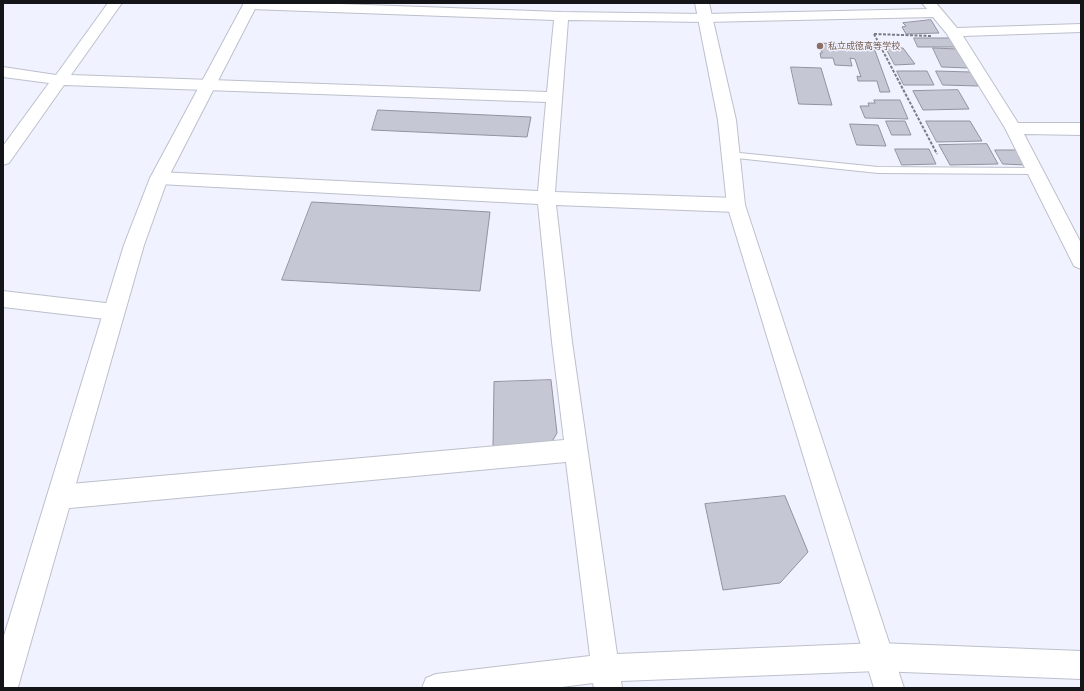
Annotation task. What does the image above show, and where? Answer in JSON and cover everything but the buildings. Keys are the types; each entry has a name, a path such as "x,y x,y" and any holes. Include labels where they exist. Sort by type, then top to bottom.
{"street":[{"path":"3,159 115,3"},
{"path":"3,687 134,245 159,178 250,4 561,16 703,11 933,8 953,32 1013,128 1081,261"},
{"path":"703,11 727,120 736,205 889,688"},
{"path":"561,16 546,198 576,450 606,678"},
{"path":"953,32 1081,28"},
{"path":"3,72 60,80 207,84 555,98"},
{"path":"1013,128 1081,129"},
{"path":"159,178 546,198 736,205"},
{"path":"3,299 114,312"},
{"path":"59,497 576,450"},
{"path":"436,688 606,678 878,656 1081,665"}],"lane":[{"path":"730,155 878,170 1035,171"}],"path":[{"path":"874,34 945,171"}],"place":[{"name":"私立成徳高等学校","path":"820,46"}]}
